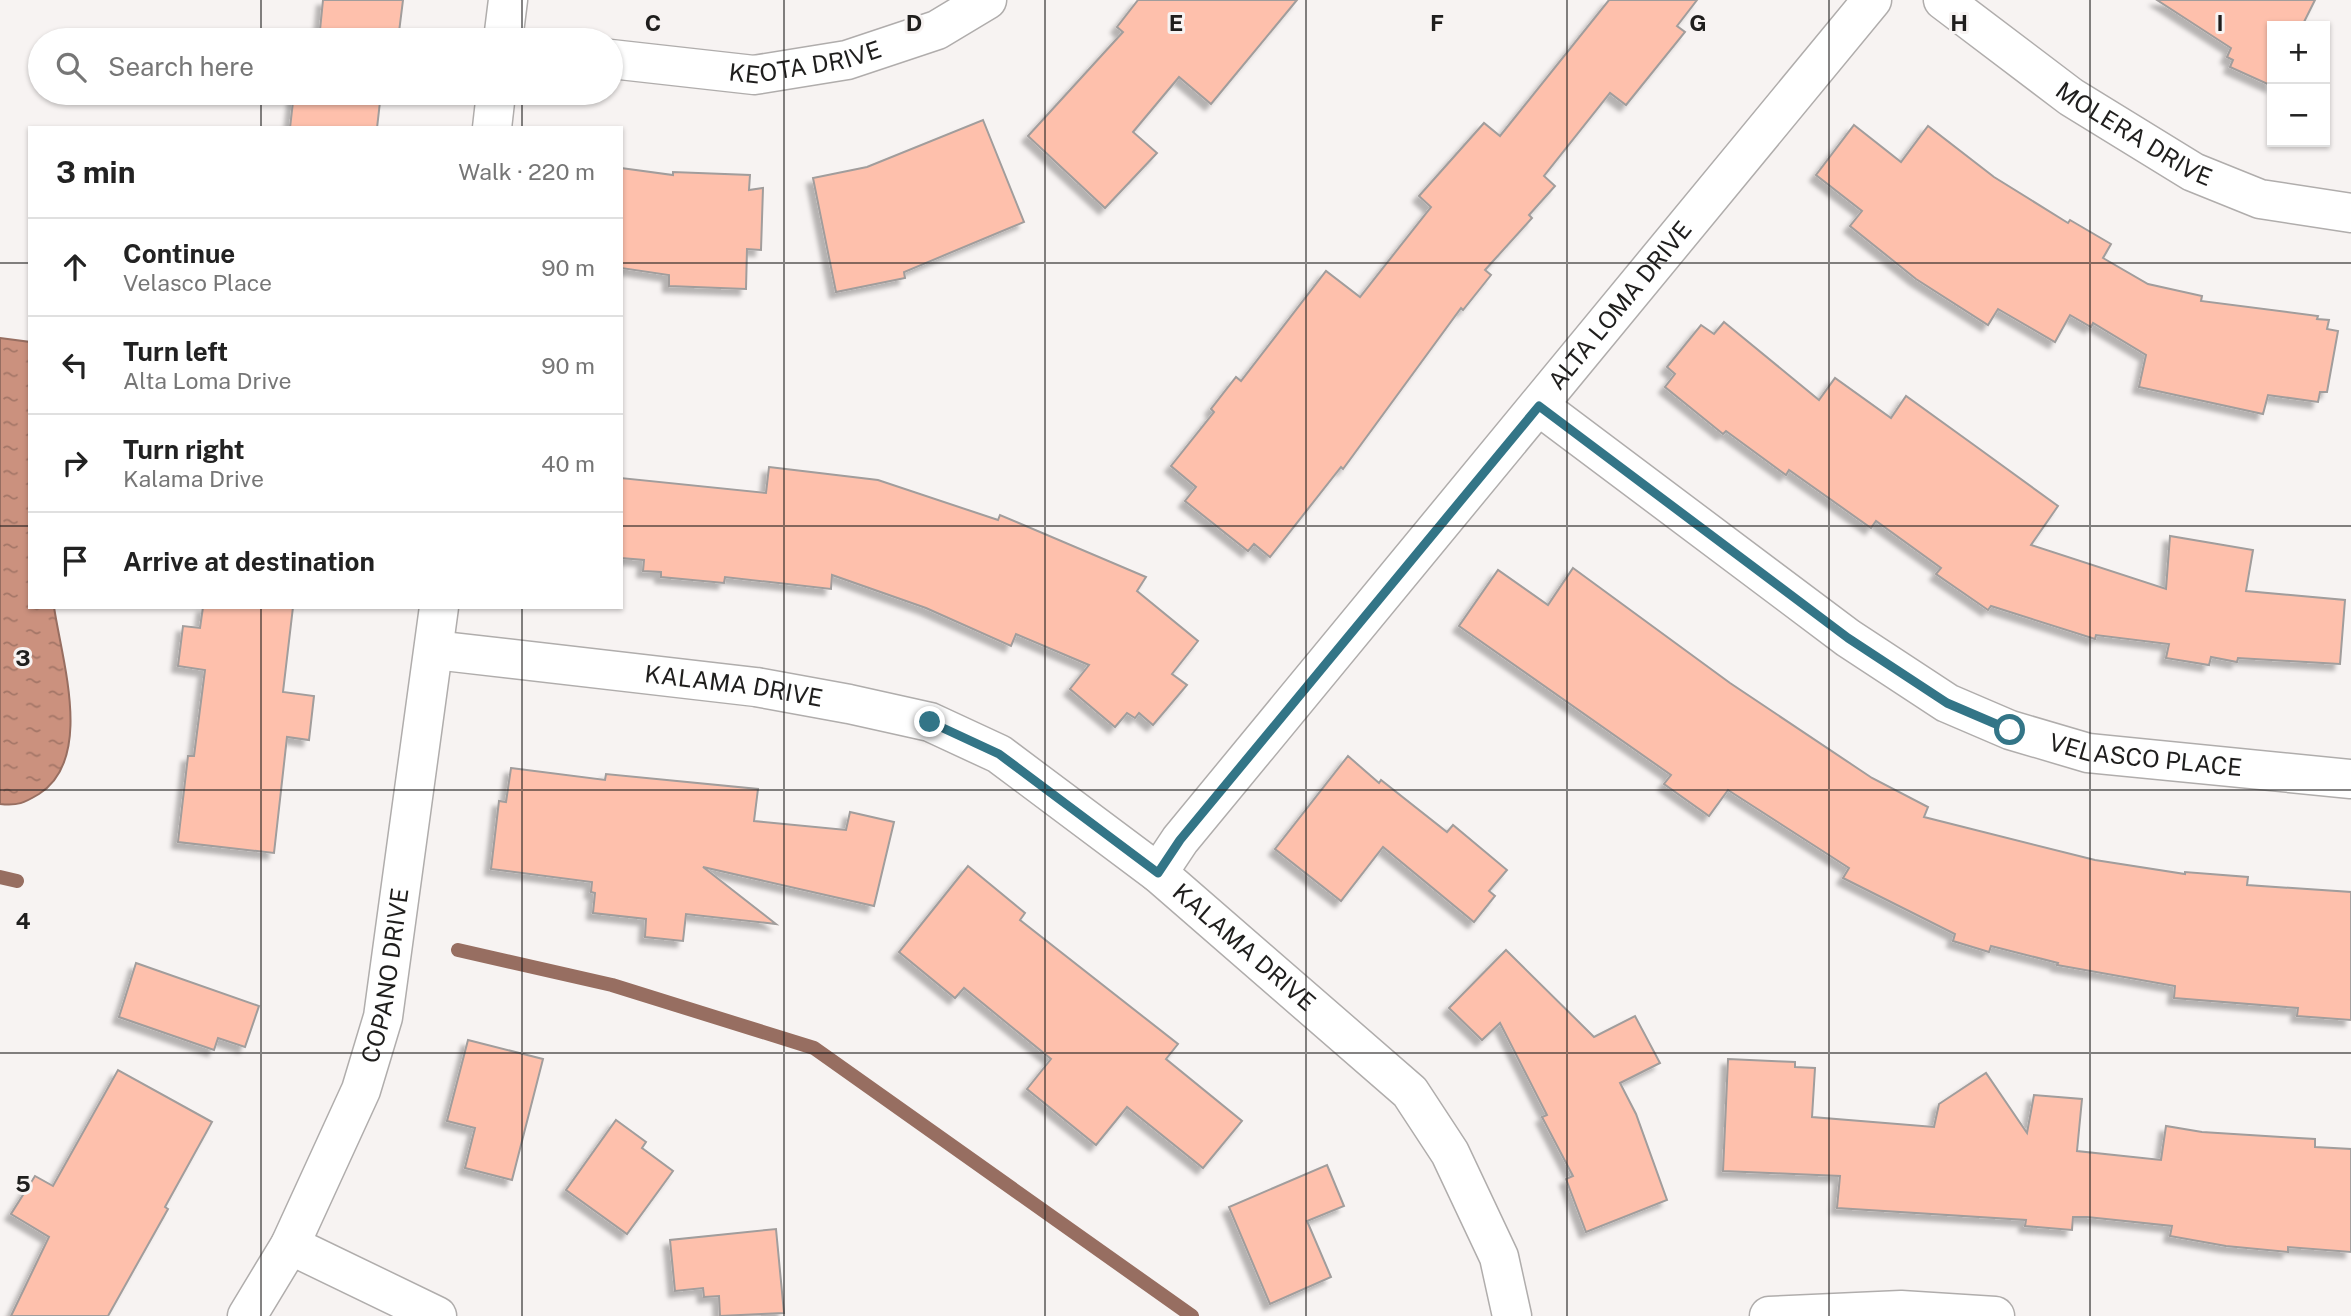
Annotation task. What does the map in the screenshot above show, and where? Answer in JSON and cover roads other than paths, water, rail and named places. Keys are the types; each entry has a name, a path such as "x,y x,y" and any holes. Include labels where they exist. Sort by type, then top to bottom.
{"street":[{"path":"504,28 508,0"},
{"name":"KEOTA DRIVE","path":"623,60 754,75 847,60 937,30 987,0"},
{"name":"ALTA LOMA DRIVE","path":"1158,873 1180,840 1872,0"},
{"name":"MOLERA DRIVE","path":"1943,0 2071,97 2193,172 2260,199 2351,213"},
{"path":"492,126 495,105"},
{"name":"VELASCO PLACE","path":"1539,406 1848,638 1947,703 2010,730 2088,753 2351,779"},
{"name":"COPANO DRIVE","path":"247,1316 290,1245 361,1090 383,1017 439,609"},
{"name":"KALAMA DRIVE","path":"435,650 756,687 930,722 999,754 1158,873 1410,1092 1450,1153 1499,1257 1512,1316"},
{"path":"290,1245 437,1316"},
{"path":"1769,1316 1811,1311 1901,1310 1995,1316"}],"water":[{"path":"0,338 28,342 28,609 54,609 67,681 70,734 66,758 56,778 39,794 25,802 0,804"}],"waterway":[{"path":"0,877 17,881"},
{"path":"458,950 612,985 814,1048 1192,1316"}]}
